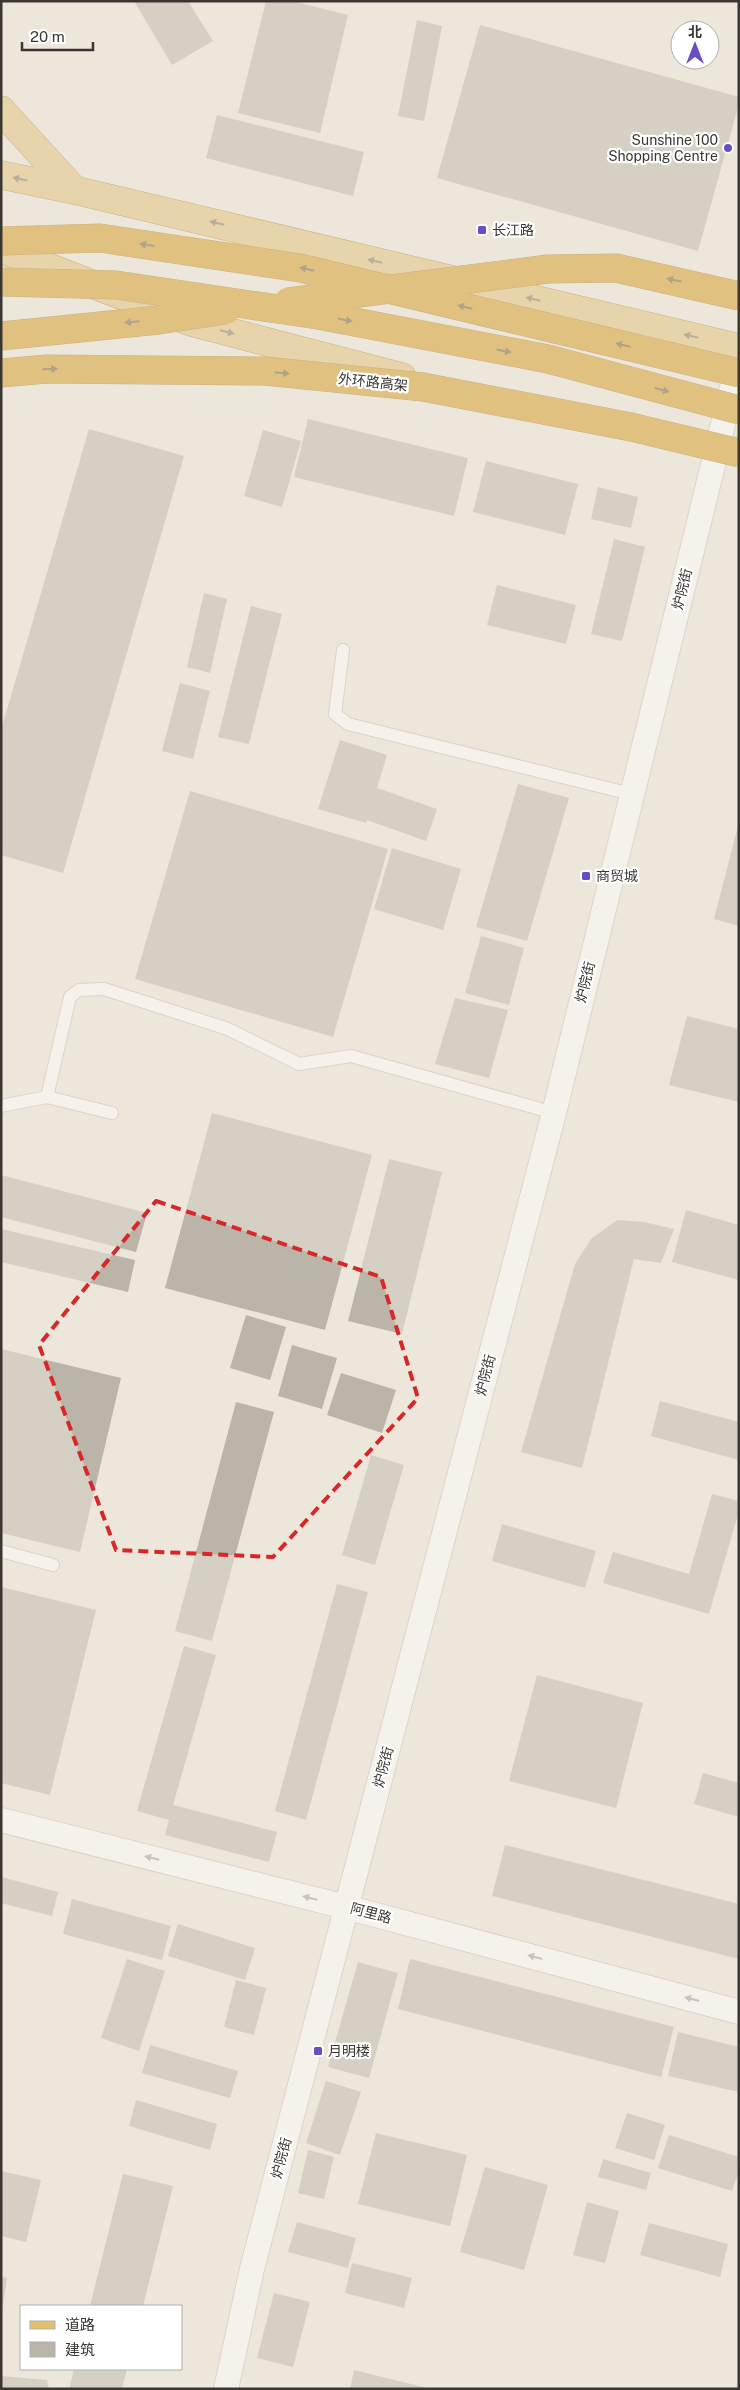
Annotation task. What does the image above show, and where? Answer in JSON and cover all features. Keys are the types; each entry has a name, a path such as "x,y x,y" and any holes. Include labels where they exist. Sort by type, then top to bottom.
{"highway":[{"path":"1,241 100,238 300,268 739,373"},
{"path":"1,336 159,320 388,288 548,270 616,268 739,296"},
{"path":"1,282 116,285 318,315 548,359 739,410"},
{"name":"外环路高架","path":"1,373 47,369 265,371 413,386 631,427 731,458"}],"main road":[{"path":"1,110 74,190"},
{"path":"1,175 74,190 739,348"},
{"path":"1,249 191,322 731,458"}],"street":[{"name":"炉院街","path":"226,2389 252,2268 554,1112 631,794 731,458 739,359"},
{"name":"阿里路","path":"1,1820 346,1907 739,2012"}],"lane":[{"path":"343,650 335,714 348,724 631,794"},
{"path":"47,1097 70,998 79,990 104,989 228,1029 299,1064 351,1056 554,1112"},
{"path":"1,1106 47,1097 112,1113"},
{"path":"1,1551 53,1565"}],"highlighted area":[{"path":"156,1201 381,1277 418,1398 273,1557 116,1550 39,1345"}],"building":[{"path":"134,1 188,1 213,41 172,65"},
{"path":"266,1 292,1 348,15 320,133 238,113"},
{"path":"417,20 442,26 424,121 398,116"},
{"path":"480,25 739,97 739,104 698,251 437,178"},
{"path":"217,115 364,152 353,196 206,158"},
{"path":"308,419 468,458 454,516 294,477"},
{"path":"89,429 184,456 63,873 1,855 1,730"},
{"path":"263,430 301,441 282,507 244,496"},
{"path":"486,461 578,484 565,535 473,512"},
{"path":"598,487 638,497 631,528 591,519"},
{"path":"614,539 645,547 622,641 591,634"},
{"path":"497,585 576,605 566,644 487,625"},
{"path":"204,593 227,599 210,673 187,667"},
{"path":"251,606 282,614 249,744 218,737"},
{"path":"180,683 210,691 193,759 162,751"},
{"path":"340,740 387,755 377,788 437,809 426,841 367,820 366,823 318,809"},
{"path":"518,784 569,798 527,941 476,927"},
{"path":"190,791 388,849 333,1037 135,979"},
{"path":"739,826 739,926 714,919"},
{"path":"392,848 461,869 443,930 374,909"},
{"path":"481,936 524,948 509,1005 465,993"},
{"path":"455,998 508,1010 489,1078 435,1064"},
{"path":"687,1016 739,1029 739,1102 669,1085"},
{"path":"212,1113 372,1155 325,1330 165,1288"},
{"path":"389,1159 442,1172 402,1334 348,1321"},
{"path":"1,1175 147,1213 136,1252 1,1217"},
{"path":"686,1210 739,1225 739,1280 672,1262"},
{"path":"617,1220 644,1222 674,1229 661,1263 634,1259 582,1468 521,1452 575,1264 591,1239"},
{"path":"1,1229 135,1260 128,1292 1,1262"},
{"path":"246,1315 286,1327 270,1380 230,1368"},
{"path":"292,1345 337,1358 322,1409 278,1396"},
{"path":"1,1349 121,1378 80,1552 1,1533"},
{"path":"341,1373 396,1390 382,1433 327,1415"},
{"path":"660,1401 739,1422 739,1460 651,1436"},
{"path":"236,1402 274,1412 212,1641 175,1631"},
{"path":"371,1455 404,1465 375,1565 342,1555"},
{"path":"712,1494 739,1501 739,1511 709,1614 603,1583 613,1552 689,1574"},
{"path":"502,1524 596,1551 585,1588 492,1561"},
{"path":"337,1584 368,1592 306,1820 275,1811"},
{"path":"1,1587 96,1610 50,1795 1,1783"},
{"path":"184,1646 216,1655 173,1805 277,1832 269,1862 165,1835 169,1820 137,1811"},
{"path":"537,1675 643,1703 616,1808 509,1781"},
{"path":"703,1773 739,1783 739,1817 694,1804"},
{"path":"505,1845 739,1904 739,1959 492,1896"},
{"path":"1,1877 58,1892 52,1916 1,1903"},
{"path":"72,1899 171,1926 162,1960 63,1934"},
{"path":"178,1924 255,1948 245,1980 168,1956"},
{"path":"127,1959 165,1971 139,2051 101,2038"},
{"path":"410,1959 674,2027 661,2077 398,2009"},
{"path":"358,1962 398,1973 369,2078 328,2067"},
{"path":"236,1980 266,1988 254,2035 224,2027"},
{"path":"678,2032 739,2047 739,2092 668,2076"},
{"path":"150,2045 238,2071 230,2098 142,2073"},
{"path":"326,2081 361,2092 340,2155 306,2143"},
{"path":"136,2100 217,2124 210,2150 129,2126"},
{"path":"627,2113 665,2125 654,2160 615,2148"},
{"path":"376,2133 467,2155 450,2226 358,2204"},
{"path":"669,2135 739,2157 739,2170 732,2191 658,2168"},
{"path":"308,2150 334,2157 324,2199 298,2193"},
{"path":"603,2159 651,2173 646,2190 598,2177"},
{"path":"485,2167 548,2185 524,2270 460,2252"},
{"path":"1,2171 41,2180 26,2242 1,2236"},
{"path":"123,2174 173,2186 143,2305 90,2305"},
{"path":"587,2202 619,2211 605,2263 573,2255"},
{"path":"297,2222 356,2238 348,2268 288,2252"},
{"path":"649,2223 728,2244 720,2277 640,2255"},
{"path":"352,2263 412,2278 404,2308 345,2293"},
{"path":"1,2277 7,2278 2,2311 1,2311"},
{"path":"274,2293 310,2302 293,2367 257,2358"},
{"path":"74,2370 127,2370 122,2389 69,2389"},
{"path":"354,2370 427,2388 427,2389 350,2389"},
{"path":"1,2376 47,2380 49,2389 1,2389"}],"place":[{"name":"Sunshine 100 Shopping Centre","path":"728,148"},
{"name":"长江路","path":"482,230"},
{"name":"商贸城","path":"586,876"},
{"name":"月明楼","path":"318,2051"}]}
